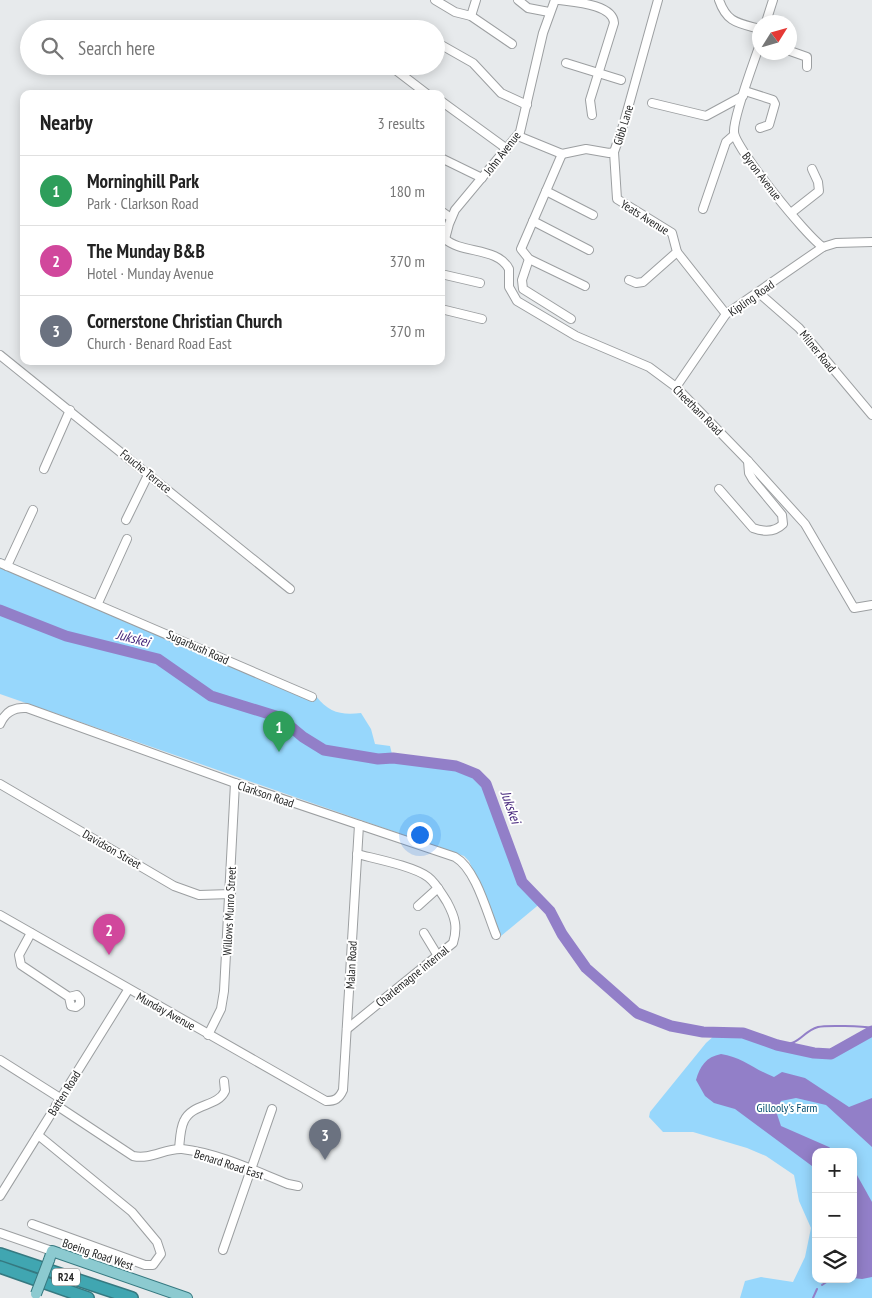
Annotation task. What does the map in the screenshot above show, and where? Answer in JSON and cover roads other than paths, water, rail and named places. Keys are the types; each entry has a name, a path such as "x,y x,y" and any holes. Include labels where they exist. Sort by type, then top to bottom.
{"highway":[{"path":"0,1249 55,1274"},
{"name":"R24","path":"0,1254 55,1274 132,1298"},
{"name":"R24","path":"0,1268 88,1298"},
{"path":"0,1275 74,1298"}],"main road":[{"path":"36,1296 50,1256"},
{"name":"Boeing Road West","path":"50,1256 187,1298"}],"street":[{"path":"435,0 455,12 471,16 512,44"},
{"path":"471,16 476,0"},
{"path":"518,0 528,8 549,12"},
{"path":"557,0 600,8 609,11 614,17 590,100 592,115"},
{"name":"John Avenue","path":"445,234 451,218 459,206 518,136 549,12 557,0"},
{"name":"Gibb Lane","path":"562,154 586,149 608,153 614,152 624,126 658,0"},
{"path":"720,0 724,12 730,19 752,26"},
{"path":"768,15 773,0"},
{"path":"445,47 473,63 501,93 527,105"},
{"path":"797,53 807,57 807,66"},
{"path":"703,209 726,142 734,136 734,128 755,60"},
{"path":"566,63 621,80"},
{"path":"401,75 422,90"},
{"path":"652,103 706,116 744,94 772,100 775,104 769,125 760,128"},
{"path":"445,104 506,149"},
{"path":"518,136 562,154 521,247 529,259 585,286"},
{"name":"Byron Avenue","path":"734,136 743,151 806,233 822,247"},
{"name":"Yeats Avenue","path":"614,152 617,199 672,233 677,252 726,314"},
{"path":"445,160 482,178"},
{"path":"791,213 819,191 818,182 812,169"},
{"path":"546,191 593,215"},
{"path":"445,214 451,218"},
{"path":"532,221 590,250"},
{"name":"Cheetham Road","path":"445,241 499,258 506,264 510,272 509,287 517,300 576,336 649,367 676,387 748,460 811,532 854,608 872,605"},
{"path":"822,247 836,243 872,242"},
{"name":"Kipling Road","path":"676,387 726,314 759,293 822,247"},
{"name":"Yeats Avenue","path":"629,280 636,283 643,282 677,252"},
{"path":"529,259 522,280 523,289 571,319"},
{"path":"445,275 480,283"},
{"name":"Milner Road","path":"759,293 799,328 872,415"},
{"path":"445,310 482,319"},
{"name":"Fouche Terrace","path":"1,359 70,410 290,588"},
{"path":"44,469 70,410"},
{"path":"719,489 754,528 772,530 780,527 784,520 749,473 748,460"},
{"path":"126,520 149,473"},
{"path":"4,564 33,510"},
{"path":"98,604 127,539"},
{"name":"Sugarbush Road","path":"4,564 312,697"},
{"name":"Clarkson Road","path":"0,724 4,716 11,710 26,708 234,783 448,854 463,862 470,873 496,935"},
{"name":"Willows Munro Street","path":"208,1034 221,1009 224,998 231,894 234,783"},
{"name":"Davidson Street","path":"0,784 174,886 199,894 231,894"},
{"name":"Malan Road","path":"334,1101 341,1096 343,1090 359,825"},
{"name":"Charlemagne internal","path":"347,1029 453,943 457,928 452,911 438,888 427,876 387,861 357,854"},
{"path":"418,906 438,888"},
{"name":"Munday Avenue","path":"0,915 128,990 326,1101 334,1101"},
{"path":"31,933 19,954 21,965 69,997"},
{"path":"424,933 438,956"},
{"name":"Batten Road","path":"1,1190 38,1135 128,990"},
{"name":"Benard Road East","path":"0,1060 133,1156 145,1158 179,1149 205,1154 298,1186"},
{"path":"179,1149 181,1130 187,1116 200,1106 221,1097 226,1091 224,1081"},
{"path":"223,1250 272,1109"},
{"path":"32,1224 145,1265 153,1265 161,1254 157,1242 132,1212 38,1135"},
{"name":"Boeing Road West","path":"0,1233 50,1256"}],"waterway":[{"name":"Jukskei","path":"0,610 66,636 158,659 211,696 279,717 303,737 324,750 378,759 393,758 456,766 476,774 486,784 522,882 550,911 562,934 586,968 637,1013 671,1026 703,1032 743,1033 777,1045 814,1053 831,1054 872,1031"},
{"path":"777,1045 785,1045 796,1041 812,1029 818,1027 872,1028"},
{"path":"813,1298 817,1289"}],"place":[{"name":"Morninghill Park","path":"279,752"},
{"name":"The Munday B&B","path":"109,955"},
{"name":"Cornerstone Christian Church","path":"325,1160"}],"park label":[{"name":"Gillooly's Farm","path":"787,1107"}]}
